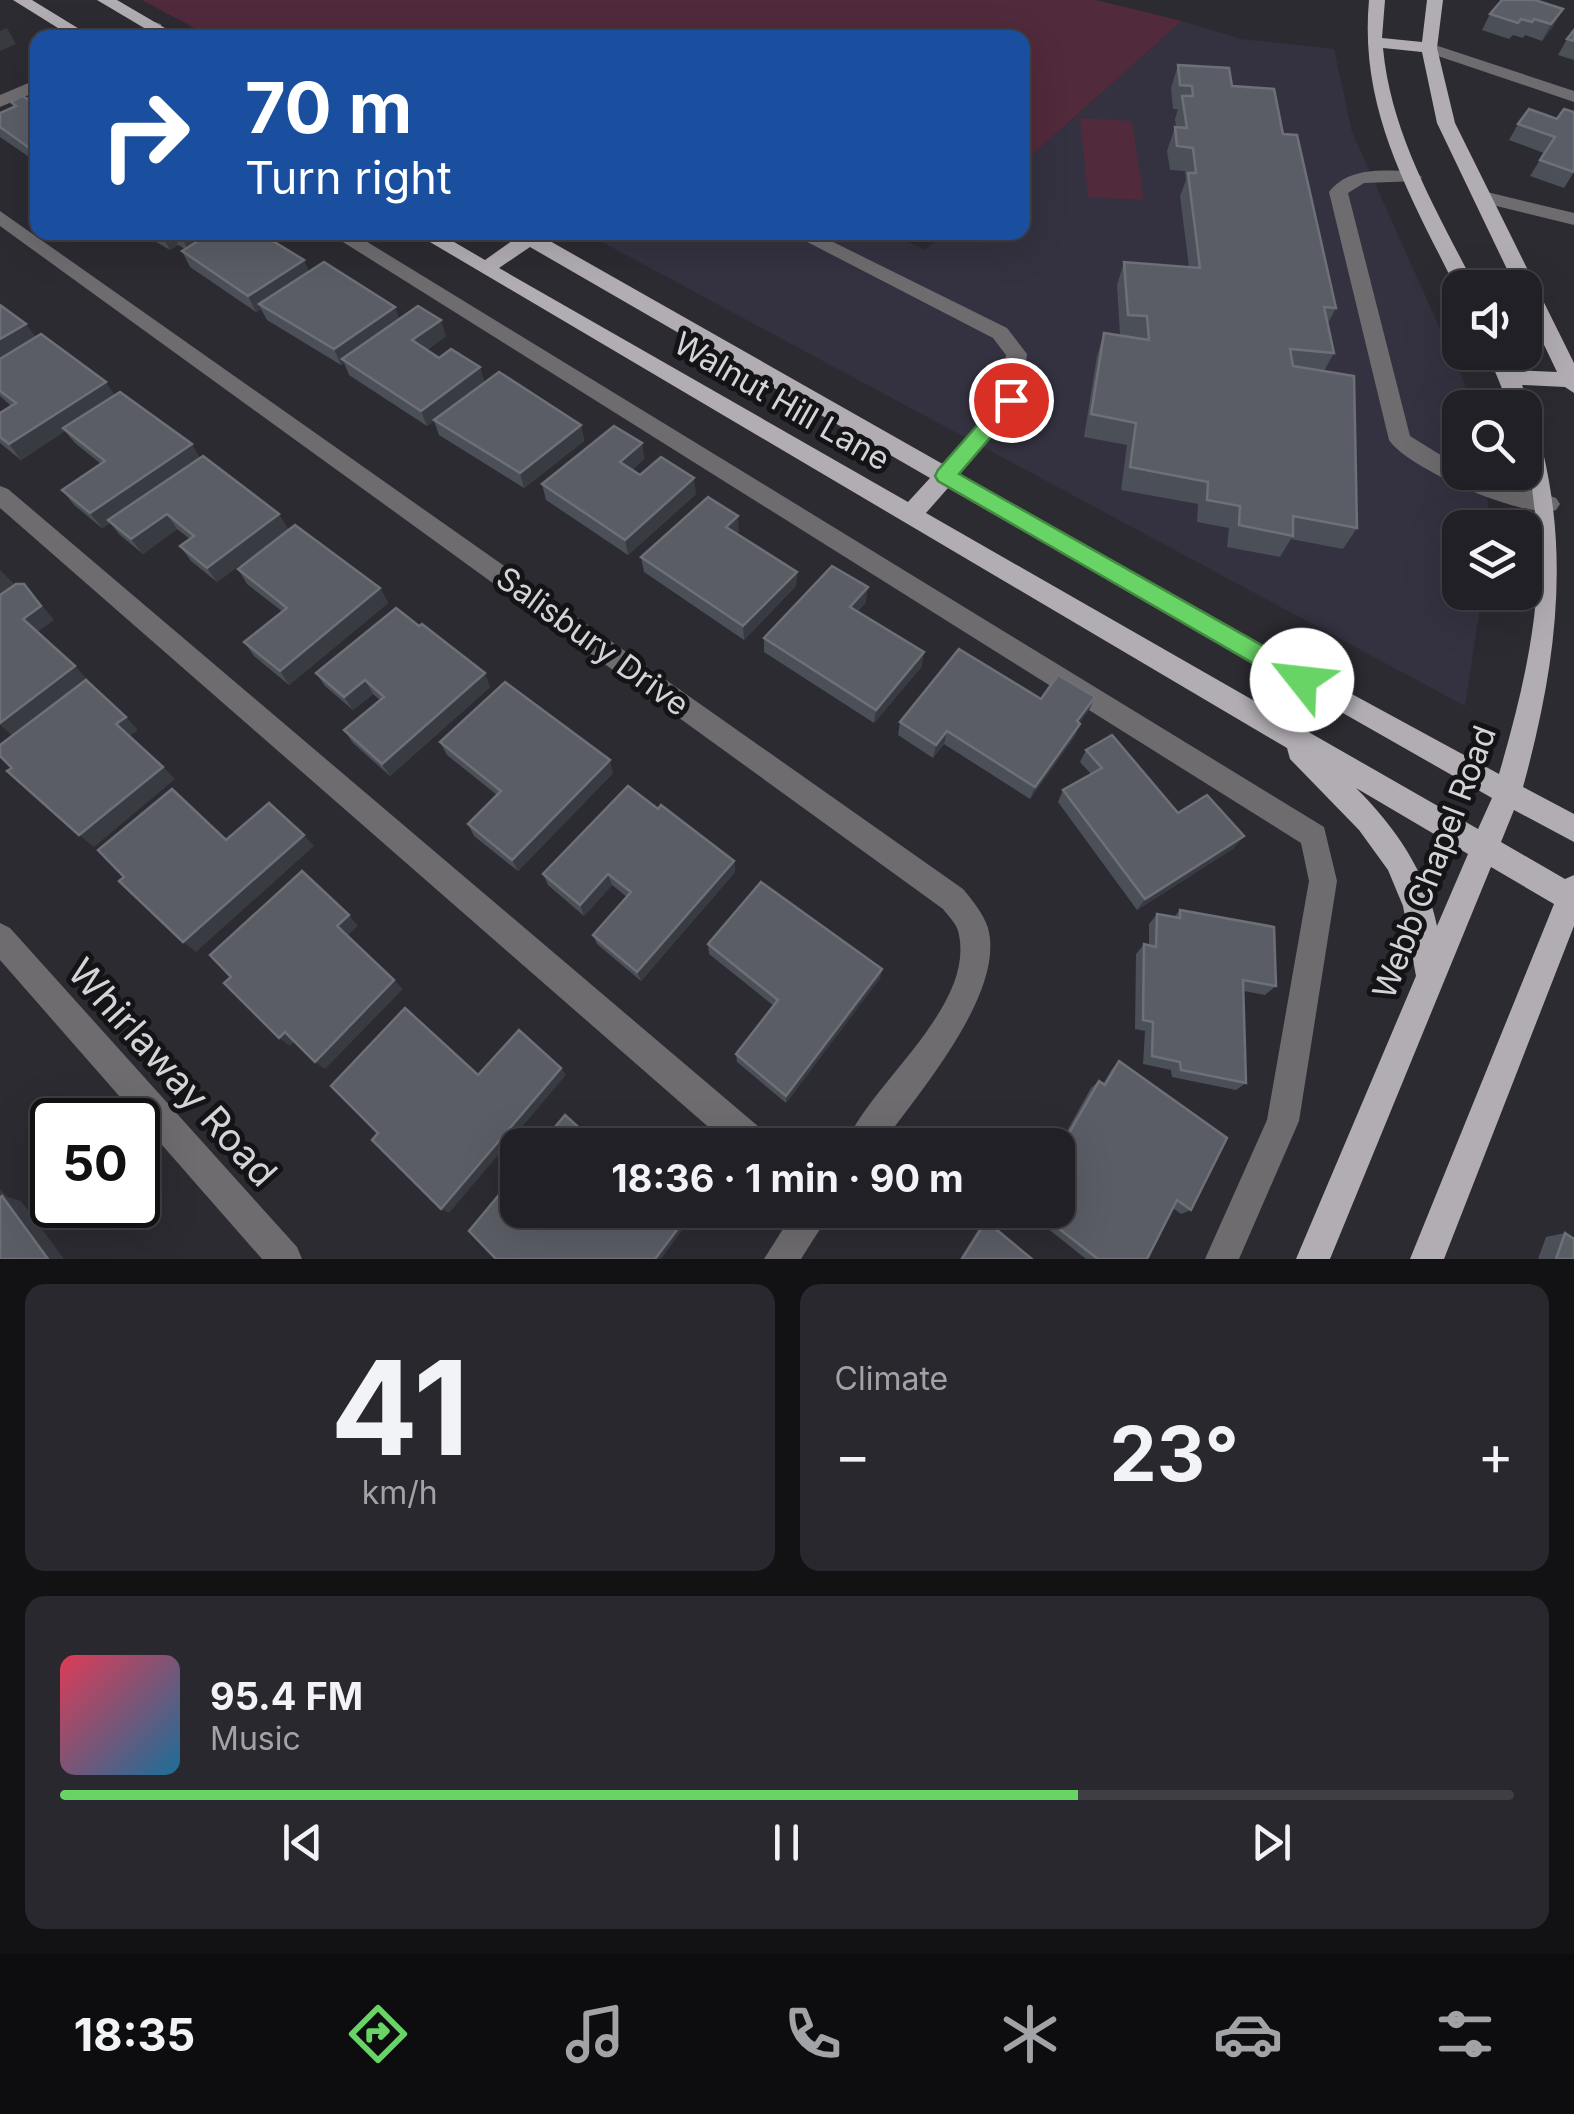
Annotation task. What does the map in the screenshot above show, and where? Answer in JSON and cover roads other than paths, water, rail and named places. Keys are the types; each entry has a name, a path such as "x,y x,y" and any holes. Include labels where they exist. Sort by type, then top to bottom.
{"main road":[{"path":"21,0 72,30"},
{"path":"105,0 160,30"},
{"path":"1378,0 1374,42 1386,114 1457,270"},
{"path":"1436,0 1429,48 1446,123 1573,382"},
{"path":"1374,42 1429,48"},
{"name":"Walnut Hill Lane","path":"435,240 1483,848 1573,895"},
{"path":"485,270 522,240"},
{"name":"Walnut Hill Lane","path":"539,240 946,476 1574,830"},
{"path":"1506,370 1514,390"},
{"path":"1509,377 1573,382"},
{"path":"910,516 946,476"},
{"name":"Webb Chapel Road","path":"1313,1259 1507,794 1543,657 1551,576 1548,504 1542,482"},
{"path":"1274,726 1382,835 1395,854 1418,904 1431,976"},
{"path":"1427,1259 1573,895"}],"street":[{"path":"149,30 155,27"},
{"path":"1429,48 1574,97"},
{"path":"0,102 30,88"},
{"path":"1412,177 1366,176 1343,184 1338,192 1400,440 1430,464 1466,483 1548,504"},
{"path":"1483,196 1574,219"},
{"name":"Salisbury Drive","path":"0,217 30,238"},
{"name":"Salisbury Drive","path":"32,240 953,899 974,930 976,954 970,978 952,1016 873,1128"},
{"path":"349,240 1314,836 1324,880 1282,1121 1222,1259"},
{"path":"813,240 1000,333 1017,354 1011,400 946,476"},
{"path":"0,495 734,1128"},
{"name":"Whirlaway Road","path":"0,938 285,1259"},
{"path":"781,1259 803,1228"}]}
